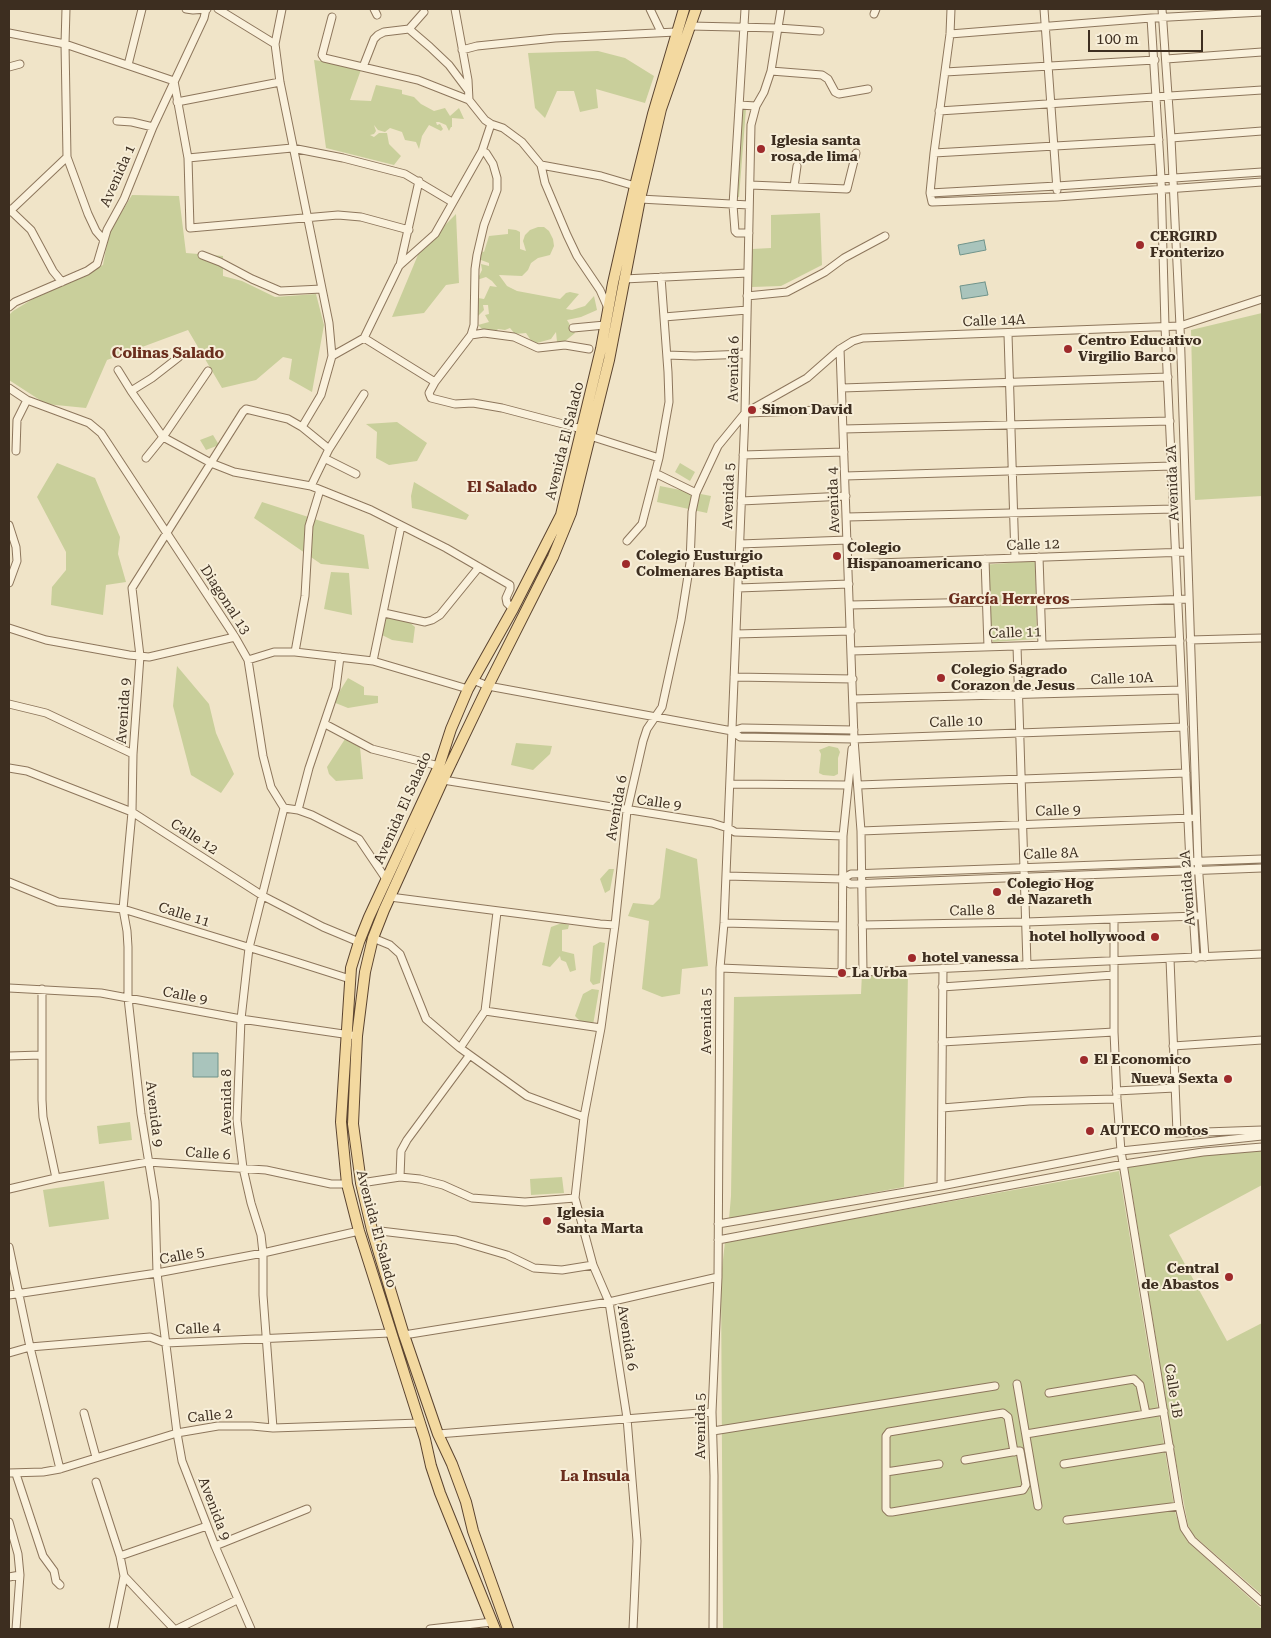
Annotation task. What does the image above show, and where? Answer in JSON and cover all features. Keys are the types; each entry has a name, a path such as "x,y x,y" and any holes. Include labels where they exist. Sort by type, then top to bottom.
{"main road":[{"name":"Avenida El Salado","path":"508,1629 473,1531 461,1488 438,1434 404,1335 372,1230 361,1183 353,1124 351,968 359,942 386,879 439,766 451,729 468,689 513,609 561,515 582,429 635,186 653,114 684,9"},
{"name":"Avenida El Salado","path":"493,1625 440,1493 420,1423 359,1231 348,1184 341,1122 352,1035 373,938 443,780 553,557 571,513 608,360 640,199 662,110 696,9"}],"street":[{"path":"66,9 67,157 88,214 96,231 104,240"},
{"path":"128,65 142,9"},
{"path":"186,9 206,9"},
{"name":"Avenida 1","path":"9,307 87,271 97,264 107,230 124,199 153,127 204,18 206,9"},
{"path":"218,9 227,12 275,44"},
{"path":"282,9 275,44 280,82 329,323 332,356 321,395 302,427"},
{"path":"455,9 468,80 469,100 485,120 503,128 522,142 541,165 550,197 570,242 600,290 608,308"},
{"path":"650,9 661,32"},
{"path":"745,9 733,205 735,231 737,233 749,233"},
{"name":"Avenida 6","path":"633,1629 637,1541 627,1418 609,1302 593,1265 575,1198 584,1117 601,1028 615,925 627,811 647,728 662,707 681,620 690,563 692,512 696,493 718,446 745,413 751,119 764,92 771,71 781,9"},
{"path":"951,9 950,34 930,193 933,203 1057,197 1262,182"},
{"path":"1044,9 1057,197"},
{"name":"Avenida 2A","path":"1162,9 1171,138 1180,326 1198,862 1205,957"},
{"path":"409,30 424,12"},
{"path":"950,34 1163,17 1262,12"},
{"path":"332,17 322,55 324,58 418,80 469,100"},
{"name":"Avenida 2A","path":"1151,18 1161,178 1182,690 1196,958"},
{"path":"690,26 820,31"},
{"path":"363,67 374,39 378,35 384,32 409,30 436,53 467,89"},
{"path":"462,50 477,46 555,38 676,32"},
{"path":"9,33 65,44 174,81 188,158 190,228 338,216 361,217 408,230"},
{"path":"1166,59 1262,52"},
{"path":"945,72 1154,60"},
{"path":"9,67 20,64"},
{"path":"771,71 822,76 828,79 835,92 839,94 868,89"},
{"path":"177,102 280,82"},
{"path":"939,111 1262,90"},
{"path":"739,105 756,106"},
{"path":"117,121 153,127"},
{"path":"400,266 435,234 482,151 491,124"},
{"path":"1171,138 1262,131"},
{"path":"934,154 1159,140"},
{"path":"188,158 292,148 343,158 405,174 452,202"},
{"path":"482,151 493,164 497,178 497,190 484,225 477,255 474,325 471,335 435,382 429,393 431,398 455,404 473,403 502,408 582,429"},
{"path":"750,185 847,189 856,153"},
{"path":"62,282 53,271 31,230 9,211 67,157"},
{"path":"541,165 601,176 635,186"},
{"path":"794,186 797,166"},
{"path":"930,193 1262,172"},
{"path":"332,356 364,338 400,266 419,181"},
{"path":"640,199 749,205"},
{"path":"748,296 787,292 885,236"},
{"path":"1163,252 1176,252"},
{"path":"202,255 280,291 322,289"},
{"path":"624,279 748,274"},
{"path":"627,540 642,524 659,458 669,402 661,277"},
{"name":"Calle 14A","path":"745,413 807,378 840,349 853,341 863,338 1180,326 1262,299"},
{"path":"664,317 747,310"},
{"path":"573,328 605,325"},
{"path":"471,335 484,334 514,337 538,348 565,345 589,349"},
{"path":"1008,334 1015,558"},
{"path":"364,338 435,382"},
{"name":"Avenida 4","path":"840,349 854,739 861,831 863,972"},
{"path":"667,355 746,354"},
{"path":"130,391 152,378 179,357"},
{"path":"118,370 130,391 163,437 211,463 234,472 311,486 371,510 446,548 510,585 506,598 507,603 513,609"},
{"path":"146,458 163,437 208,371"},
{"path":"842,388 1168,377"},
{"path":"9,388 27,400 17,420 16,451"},
{"path":"311,486 329,449 364,394"},
{"name":"Diagonal 13","path":"27,400 89,423 101,433 236,637 248,660 263,756 271,787 284,808"},
{"path":"745,413 843,408"},
{"path":"167,533 246,409 288,419 302,427 329,449"},
{"name":"Avenida 5","path":"713,1629 714,1476 712,1412 718,1277 720,968 724,923 745,413"},
{"path":"844,429 1170,421"},
{"path":"590,436 659,458"},
{"path":"743,455 844,452"},
{"path":"326,458 356,474"},
{"path":"845,476 1172,466"},
{"path":"655,473 696,493"},
{"path":"295,652 305,596 309,526 320,490"},
{"path":"742,500 846,496"},
{"path":"847,517 1174,510"},
{"path":"9,525 12,547 17,561 9,584"},
{"path":"373,661 384,613 392,562 402,526"},
{"name":"Avenida 9","path":"167,533 132,588 140,656 133,754 132,812 123,909 128,947 128,998 141,1114 156,1201 158,1273 182,1461 237,1600 251,1629"},
{"path":"740,544 848,540"},
{"name":"Calle 12","path":"848,564 1187,552"},
{"path":"1039,557 1042,645"},
{"path":"985,559 988,647"},
{"path":"384,613 425,622 432,620 440,615 479,567"},
{"path":"738,588 849,584"},
{"path":"1041,605 1189,599"},
{"path":"850,605 987,602"},
{"path":"9,628 46,640 149,657 236,637"},
{"path":"736,634 851,631"},
{"path":"1190,640 1262,638"},
{"name":"Calle 11","path":"852,651 1180,641"},
{"path":"1017,646 1027,965"},
{"path":"248,660 274,652 295,652 373,661 468,689"},
{"path":"298,810 309,768 336,688 340,657"},
{"path":"734,677 853,679"},
{"name":"Calle 10","path":"473,680 488,686 732,731 742,728 854,730"},
{"name":"Calle 10A","path":"853,699 1182,690"},
{"path":"9,704 46,713 133,754"},
{"path":"325,724 372,749 439,766"},
{"name":"Calle 10","path":"732,731 740,737 854,739 1184,727"},
{"name":"Avenida 4","path":"842,973 843,836 847,785 854,739"},
{"name":"Calle 12","path":"9,768 28,771 132,812 262,896 323,927 359,942"},
{"path":"859,785 1186,773"},
{"name":"Calle 9","path":"443,780 627,811 712,823 735,832 843,836"},
{"path":"730,784 847,785"},
{"path":"284,808 298,810 359,839 386,879"},
{"name":"Avenida 8","path":"273,1428 263,1295 261,1235 250,1203 237,1120 241,1019 249,948 284,808"},
{"name":"Calle 9","path":"861,831 1197,818"},
{"name":"Calle 8A","path":"842,879 850,874 862,873 1262,859"},
{"name":"Calle 8A","path":"726,876 842,879 850,884 1262,868"},
{"name":"Calle 11","path":"9,882 58,902 123,909 350,979"},
{"path":"390,897 497,912 615,925"},
{"path":"460,1048 485,1011 497,912"},
{"name":"Calle 8","path":"862,925 1202,916"},
{"name":"Calle 1B","path":"1114,919 1114,1032 1122,1151 1184,1528 1192,1540 1262,1602"},
{"path":"724,923 842,926"},
{"path":"373,938 390,945 400,954 426,1019 469,1056 527,1096 584,1117"},
{"path":"720,968 842,973 1262,954"},
{"path":"1170,959 1177,1133 1262,1130"},
{"path":"941,1186 943,968"},
{"path":"942,987 1114,975"},
{"name":"Calle 9","path":"9,988 75,990 241,1019 352,1035"},
{"path":"42,990 41,1054 43,1117 56,1178"},
{"path":"485,1011 601,1028"},
{"path":"942,1042 1114,1032"},
{"path":"1173,1046 1262,1040"},
{"path":"9,1056 41,1054"},
{"path":"400,1177 401,1151 407,1140 469,1056"},
{"path":"942,1108 1117,1095 1175,1088"},
{"path":"718,1224 941,1186 1122,1151 1262,1136"},
{"path":"718,1240 1124,1164 1203,1152 1262,1147"},
{"name":"Calle 6","path":"9,1189 56,1178 148,1162 266,1170 331,1184 348,1184"},
{"path":"361,1183 400,1177 428,1181 472,1198 525,1202 575,1198"},
{"path":"372,1230 456,1240 507,1255 534,1268 562,1270 593,1265"},
{"name":"Calle 5","path":"9,1295 158,1273 263,1253 359,1231"},
{"path":"9,1248 30,1347 60,1469"},
{"path":"404,1335 609,1302 718,1277"},
{"name":"Calle 4","path":"9,1353 30,1347 150,1337 166,1343 390,1333"},
{"path":"1049,1393 1134,1379 1140,1385 1146,1414"},
{"path":"1017,1384 1038,1506"},
{"path":"713,1431 995,1386"},
{"path":"1026,1434 1164,1411"},
{"path":"438,1434 712,1412"},
{"path":"84,1413 96,1457"},
{"path":"1003,1413 1008,1417 1017,1451 1026,1485 1023,1490 892,1512 886,1509 886,1436 889,1432 1003,1413"},
{"name":"Calle 2","path":"12,1473 44,1472 60,1469 177,1433 218,1426 273,1428 420,1423"},
{"path":"1064,1464 1170,1447"},
{"path":"965,1460 1029,1450"},
{"path":"886,1472 939,1464"},
{"path":"12,1473 42,1556 54,1571 56,1581 60,1585"},
{"path":"96,1482 120,1556 124,1576 113,1629"},
{"path":"1068,1520 1180,1506"},
{"path":"215,1546 307,1509"},
{"path":"9,1522 18,1554 20,1575 16,1629"},
{"path":"120,1556 207,1526"},
{"path":"9,1577 20,1575"},
{"path":"124,1576 175,1629 237,1600"},
{"path":"430,1629 493,1625"}],"green space":[{"path":"598,51 625,58 654,76 645,103 596,89 598,108 580,112 574,91 557,91 545,118 535,108 528,53"},
{"path":"314,60 362,67 350,100 371,101 376,85 402,90 402,94 414,97 421,104 434,111 445,108 450,116 459,108 464,119 452,118 452,127 449,131 446,125 439,122 436,122 443,129 441,131 429,125 422,136 419,149 416,142 405,140 402,132 390,128 385,132 378,130 374,125 376,131 370,135 374,137 379,133 387,133 389,144 401,156 394,165 326,148"},
{"path":"741,108 746,109 739,197 734,197"},
{"path":"132,195 179,196 186,253 223,256 223,276 242,281 275,297 316,294 324,325 312,392 289,379 292,359 283,357 256,380 222,388 188,330 107,360 86,408 46,404 9,380 9,315 54,286 103,265 109,233"},
{"path":"820,213 822,265 781,286 752,287 752,249 771,248 771,215"},
{"path":"456,214 459,283 446,285 424,313 392,317 420,250"},
{"path":"544,227 549,231 553,239 554,246 550,255 538,258 531,263 528,270 522,276 499,275 507,286 517,291 560,299 566,293 579,294 566,309 572,310 585,306 594,296 597,310 581,317 567,320 575,333 564,342 557,342 556,332 551,339 537,343 532,342 526,333 515,334 510,328 505,330 498,329 493,334 478,325 489,322 485,315 489,314 488,305 483,305 484,310 477,317 474,307 478,298 484,299 490,286 497,287 486,277 477,280 482,270 481,264 489,266 489,263 478,257 481,251 484,252 489,236 508,234 508,229 516,230 520,232 520,249 526,251 523,241 525,235 530,230"},
{"path":"1262,313 1262,496 1195,500 1191,330"},
{"path":"397,422 427,443 417,461 389,465 376,458 377,432 366,424"},
{"path":"213,435 219,445 206,450 200,440"},
{"path":"57,463 95,478 120,537 118,554 126,582 106,585 103,615 51,605 52,587 66,570 66,552 37,497"},
{"path":"680,463 695,472 690,481 675,472"},
{"path":"414,482 469,515 466,520 412,508 411,496"},
{"path":"660,486 711,496 707,513 657,502"},
{"path":"262,502 364,535 369,569 321,564 254,518"},
{"path":"1035,561 1037,639 993,642 982,565"},
{"path":"331,572 349,573 352,615 324,609"},
{"path":"387,615 406,619 415,627 413,643 392,640 382,635"},
{"path":"177,666 209,704 216,733 234,774 221,793 191,775 173,706"},
{"path":"348,678 364,687 364,695 378,696 378,703 348,708 333,702"},
{"path":"345,739 360,747 363,779 336,781 329,774 327,767"},
{"path":"516,743 552,746 550,754 533,770 511,765"},
{"path":"829,746 838,748 840,752 838,774 834,776 819,773 821,754 819,750"},
{"path":"666,848 697,859 708,966 682,969 680,994 662,997 642,989 649,921 628,916 633,903 653,905 660,898"},
{"path":"609,869 614,869 610,890 605,893 600,879"},
{"path":"562,923 569,925 568,929 562,930 562,951 574,954 576,970 570,972 566,962 561,960 560,956 550,967 542,965 551,927"},
{"path":"600,942 605,943 600,983 593,985 590,981 593,946"},
{"path":"908,972 904,1187 729,1219 734,997 861,994 862,973"},
{"path":"592,989 599,990 593,1025 582,1023 575,1016 583,994"},
{"path":"130,1122 132,1140 99,1144 97,1126"},
{"path":"1262,1150 1262,1185 1169,1235 1227,1341 1262,1323 1262,1595 1193,1535 1188,1525 1128,1167 1193,1155"},
{"path":"1119,1171 1175,1512 1181,1530 1188,1542 1262,1609 1262,1629 723,1629 721,1277 725,1242"},
{"path":"562,1177 564,1193 531,1195 530,1179"},
{"path":"104,1181 109,1219 49,1227 43,1190"}],"water":[{"path":"984,240 986,250 960,255 958,245"},
{"path":"985,282 988,295 962,299 960,286"},
{"path":"193,1053 218,1053 218,1077 193,1077"}],"place":[{"name":"Iglesia santa rosa,de lima","path":"761,149"},
{"name":"CERGIRD Fronterizo","path":"1140,245"},
{"name":"Centro Educativo Virgilio Barco","path":"1068,349"},
{"name":"Simon David","path":"752,410"},
{"name":"Colegio Hispanoamericano","path":"837,556"},
{"name":"Colegio Eusturgio Colmenares Baptista","path":"626,564"},
{"name":"Colegio Sagrado Corazon de Jesus","path":"941,678"},
{"name":"Colegio Hog de Nazareth","path":"997,892"},
{"name":"hotel hollywood","path":"1155,937"},
{"name":"hotel vanessa","path":"912,958"},
{"name":"La Urba","path":"842,973"},
{"name":"El Economico","path":"1084,1060"},
{"name":"Nueva Sexta","path":"1228,1079"},
{"name":"AUTECO motos","path":"1090,1131"},
{"name":"Iglesia Santa Marta","path":"547,1221"},
{"name":"Central de Abastos","path":"1229,1277"}],"district":[{"name":"Colinas Salado","path":"168,354"},
{"name":"El Salado","path":"502,488"},
{"name":"García Herreros","path":"1009,600"},
{"name":"La Insula","path":"595,1477"}]}
